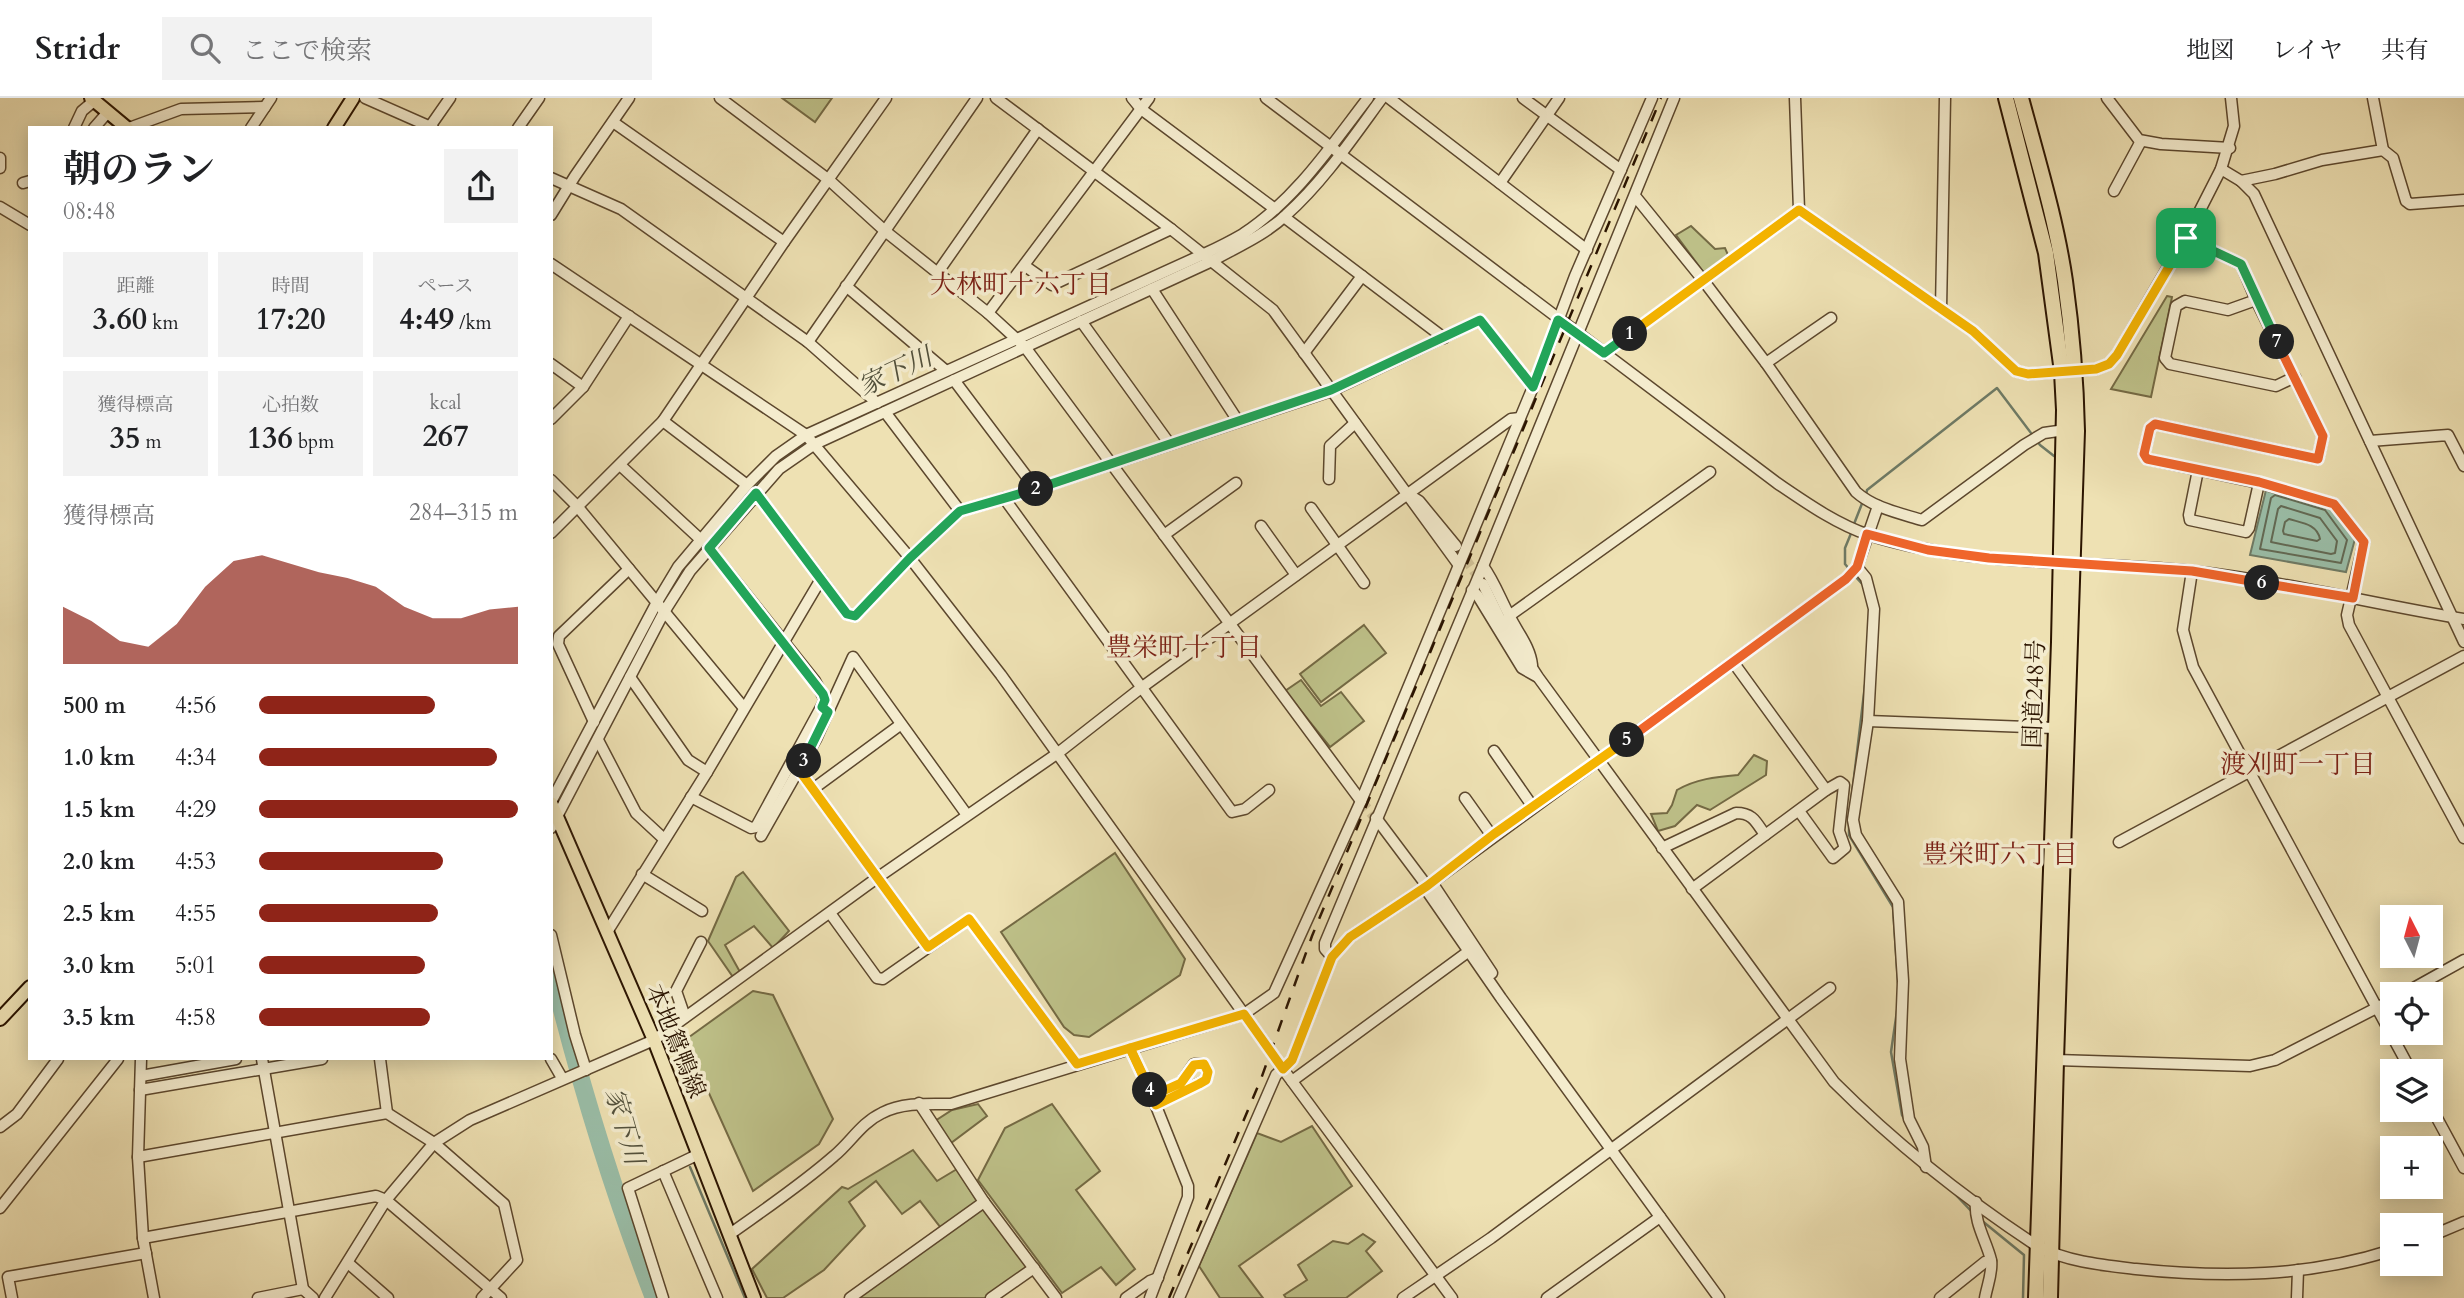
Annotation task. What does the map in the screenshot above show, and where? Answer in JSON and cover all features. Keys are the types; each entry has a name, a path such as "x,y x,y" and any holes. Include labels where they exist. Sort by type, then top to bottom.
{"highway":[{"name":"国道248号","path":"2006,98 2046,253 2077,431 2055,728 2036,1298"},
{"name":"国道248号","path":"2021,98 2055,228 2065,281 2068,372 2061,490 2071,667 2050,1298"}],"main road":[{"path":"335,126 353,98"},
{"name":"本地鴛鴨線","path":"554,823 607,932 654,1040 754,1298"},
{"path":"0,1019 28,993"}],"street":[{"path":"181,109 188,98"},
{"path":"365,98 429,126"},
{"path":"432,126 450,98"},
{"path":"519,126 538,98"},
{"path":"553,212 629,98"},
{"path":"720,98 829,180 1025,347 1361,801"},
{"path":"553,531 663,421 886,98"},
{"path":"808,342 977,98"},
{"path":"996,98 1171,229 1273,310 1458,564"},
{"path":"1132,98 1141,109 1275,209"},
{"path":"988,313 1149,98"},
{"path":"1266,98 1558,320 1804,502 1867,534 1928,550 2192,571 2464,620"},
{"path":"554,823 664,612 690,570 779,469 815,444 1152,289 1208,258 1275,209 1331,147 1368,98"},
{"path":"553,798 678,567 747,485 776,456 806,435 945,370 1250,240 1284,217 1341,154 1382,98"},
{"path":"1389,98 1587,250"},
{"path":"1523,98 1621,170"},
{"path":"1500,183 1559,98"},
{"path":"730,1234 811,1175 837,1154 861,1126 883,1112 919,1103 951,1104 1244,1014 1274,993 1361,801 1652,98"},
{"path":"1332,957 1325,949 1325,943 1483,566 1674,98"},
{"path":"1795,98 1799,210"},
{"path":"1941,309 1945,98"},
{"path":"2107,98 2140,141 2230,148"},
{"path":"1799,210 1973,331 2016,371 2028,374 2096,369 2109,364 2117,355 2186,238 2221,169 2230,148 2234,126 2231,98"},
{"path":"2373,98 2383,150 2392,159 2406,201 2410,204 2464,200"},
{"path":"75,126 82,111 109,113 268,103"},
{"path":"252,126 268,103"},
{"path":"96,126 109,113"},
{"path":"613,122 785,242"},
{"path":"938,272 1038,129"},
{"path":"2114,191 2140,141"},
{"path":"2241,181 2322,160 2383,150"},
{"path":"0,158 0,168"},
{"path":"2221,169 2241,181 2254,194 2464,642"},
{"path":"553,179 621,209 808,342 877,403"},
{"path":"1635,196 1766,363 1856,492 1864,499 1922,520 2024,445 2044,433 2065,430"},
{"path":"0,207 28,224"},
{"path":"1604,353 1799,210"},
{"path":"1284,217 1444,338"},
{"path":"1024,266 1052,285 1171,229"},
{"path":"2186,238 2241,264 2323,436 2318,459 2155,424 2150,428 2144,454 2147,459 2259,482 2334,504 2364,542 2347,615 2349,625 2464,838"},
{"path":"553,265 806,435 815,444 910,558 1001,675 1283,1069 1452,1298"},
{"path":"1304,353 1362,276"},
{"path":"846,286 945,370"},
{"path":"1152,289 1238,421"},
{"path":"2256,300 2228,310 2185,301 2176,306 2165,358 2170,364 2276,386 2295,377"},
{"path":"553,417 583,387 629,316"},
{"path":"1766,363 1831,318"},
{"path":"756,493 847,614 855,616 910,558 960,511 1036,489 1331,390 1480,320 1533,387"},
{"path":"1081,321 1170,443"},
{"path":"553,365 583,387"},
{"path":"954,380 1036,489"},
{"path":"885,412 960,511"},
{"path":"325,1298 386,1200 434,1143 470,1120 654,1040 877,878 1058,753 1141,688 1511,419 1520,418"},
{"path":"663,421 747,485"},
{"path":"1329,478 1330,446 1355,422"},
{"path":"2370,441 2448,435 2464,466"},
{"path":"620,466 700,539"},
{"path":"2198,470 2190,520 2246,532 2259,482"},
{"path":"1509,616 1710,472"},
{"path":"553,482 577,506 744,708"},
{"path":"1164,535 1236,483"},
{"path":"1408,494 1419,502 1456,545"},
{"path":"1004,498 1231,812 1245,809 1269,790"},
{"path":"1179,1298 1276,1076 1292,1060 1332,957 1350,937 1427,886 1846,579 1857,567 1878,506"},
{"path":"1311,508 1364,583"},
{"path":"1261,526 1296,575"},
{"path":"709,548 825,700 825,710 799,770 761,835"},
{"path":"1483,566 1531,653 1535,673"},
{"path":"1857,567 1866,578 1874,609 1868,721 1853,820 1856,835 1898,902 1903,981 1900,1059 1909,1119 1923,1147 1926,1167"},
{"path":"594,722 558,643 559,636 629,569"},
{"path":"2192,571 2183,630 2193,667 2405,1059"},
{"path":"607,932 707,772 821,579"},
{"path":"1483,584 1499,617 1535,673 1834,1082 1873,1121 1926,1167 2037,1246 2052,1254 2085,1263 2166,1272 2250,1274 2352,1262 2380,1254"},
{"path":"1472,590 1522,668 1535,673"},
{"path":"2119,842 2464,656"},
{"path":"691,797 745,826 753,829 756,827 853,657 967,815"},
{"path":"1733,663 1826,790"},
{"path":"631,677 688,760 707,772"},
{"path":"1868,721 2055,728"},
{"path":"813,789 900,725"},
{"path":"598,740 636,813 664,839"},
{"path":"1494,751 1533,807"},
{"path":"799,770 928,947"},
{"path":"1692,890 1826,790 1840,782 1844,786 1839,831 1845,848 1833,858 1799,811"},
{"path":"1465,799 1492,836"},
{"path":"1662,848 1736,813 1746,813 1752,817 1765,835"},
{"path":"1377,819 1427,886 1427,891 1502,999 1719,1298"},
{"path":"642,874 702,911"},
{"path":"830,913 877,978 883,979 969,919 1077,1064"},
{"path":"685,1017 676,991 701,942"},
{"path":"553,943 586,1070"},
{"path":"1292,1081 1465,954"},
{"path":"2425,982 2464,960"},
{"path":"1403,1298 1491,1238 1830,988"},
{"path":"2056,1060 2250,1066 2276,1060 2380,1006"},
{"path":"1130,1048 1187,1180 1188,1191 1150,1298"},
{"path":"0,1127 17,1114 57,1060"},
{"path":"141,1060 138,1157 143,1238 154,1298"},
{"path":"141,1076 230,1060"},
{"path":"140,1090 263,1064 310,1060"},
{"path":"380,1060 387,1113"},
{"path":"552,1060 562,1078"},
{"path":"1,1204 112,1061"},
{"path":"263,1064 303,1289 313,1298"},
{"path":"1204,1064 1208,1072 1206,1080 1154,1100 1181,1083 1194,1065 1204,1064"},
{"path":"919,1103 984,1202 1056,1298"},
{"path":"138,1157 387,1113 434,1143 504,1204 517,1260 482,1298"},
{"path":"2439,1122 2464,1168"},
{"path":"663,1298 628,1188 699,1154"},
{"path":"663,1171 717,1298"},
{"path":"143,1238 376,1196 386,1200 501,1298"},
{"path":"850,1298 984,1202"},
{"path":"1976,1202 1975,1214 1992,1269 1985,1298"},
{"path":"1547,1298 1660,1217"},
{"path":"2443,1231 2464,1222"},
{"path":"12,1298 8,1277 146,1253"},
{"path":"1940,1298 1985,1262 1991,1261"},
{"path":"348,1263 388,1298"},
{"path":"991,1298 1034,1268"},
{"path":"2297,1298 2298,1270"},
{"path":"1126,1298 1158,1278"},
{"path":"258,1298 303,1289"}],"shaded area":[{"path":"782,98 832,98 815,122"},
{"path":"1691,226 1715,249 1725,248 1728,255 1704,273 1676,235"},
{"path":"2167,296 2172,297 2151,397 2111,389"},
{"path":"1364,625 1386,653 1321,702 1300,674"},
{"path":"1301,680 1321,706 1341,692 1364,721 1330,747 1285,691"},
{"path":"1754,755 1767,761 1766,775 1710,810 1697,805 1675,826 1658,831 1651,814 1667,813 1677,790 1699,781 1738,775"},
{"path":"1115,853 1185,959 1180,975 1089,1037 1074,1035 1064,1027 1001,932"},
{"path":"743,872 789,931 773,948 754,926 725,945 740,972 733,977 708,941 736,877"},
{"path":"753,991 773,995 833,1119 819,1144 753,1191 685,1040"},
{"path":"978,1104 987,1116 951,1143 935,1121 952,1110"},
{"path":"1052,1104 1100,1171 1076,1190 1135,1269 1116,1285 1101,1267 1062,1293 978,1180 1005,1128"},
{"path":"1312,1126 1352,1186 1239,1266 1263,1298 1220,1298 1199,1266 1257,1133 1281,1142"},
{"path":"913,1150 937,1181 957,1169 977,1201 941,1228 920,1201 902,1214 876,1181 849,1202 865,1226 824,1270 783,1298 767,1298 752,1269 842,1187 848,1189"},
{"path":"983,1206 1028,1269 985,1298 855,1298"},
{"path":"1363,1234 1375,1242 1366,1251 1382,1271 1346,1298 1286,1298 1284,1295 1307,1280 1298,1265 1333,1241 1348,1244"}],"water":[{"path":"2267,486 2330,504 2355,539 2346,572 2250,555"}],"waterway":[{"name":"家下川","path":"1230,247 1278,215 1304,189 1375,98"},
{"name":"家下川","path":"553,811 666,595 695,554 777,463 793,450 820,435 1180,271"},
{"path":"1866,495 1867,490 1997,388 2040,445 2054,456"},
{"path":"1854,524 1863,501"},
{"path":"1850,570 1845,564 1845,548 1852,531"},
{"path":"1854,575 1864,586"},
{"path":"1850,811 1865,685"},
{"path":"1849,824 1849,835 1893,907 1898,983"},
{"name":"家下川","path":"553,974 597,1134 654,1298"},
{"path":"1898,1004 1891,1052 1902,1115 1918,1146"},
{"path":"690,1167 745,1298"},
{"path":"1954,1193 1973,1213"},
{"path":"1981,1220 2024,1255 2023,1298"}],"tunnel":[{"path":"1456,546 1481,581"},
{"path":"1361,801 1375,818"}],"railway":[{"path":"1169,1298 1261,1079 1312,936 1661,98"}],"district":[{"name":"大林町十六丁目","path":"1021,284"},
{"name":"豊栄町十丁目","path":"1184,647"},
{"name":"渡刈町一丁目","path":"2298,764"},
{"name":"豊栄町六丁目","path":"2000,854"}],"route":[{"path":"2186,238 2117,355 2109,364 2096,369 2028,374 2016,371 1973,331 1799,210 1604,353 1558,320 1533,387 1480,320 1331,390 1036,489 960,511 910,558 855,616 847,614 756,493 709,548 823,694 825,700 822,707 828,712 799,770 928,947 969,919 1077,1064 1130,1048 1152,1096 1181,1083 1194,1065 1204,1064 1208,1072 1206,1080 1156,1105 1130,1048 1244,1014 1283,1069 1292,1060 1332,957 1350,937 1427,886 1494,834 1600,760 1846,579 1857,567 1867,534 1928,550 1989,558 2192,571 2353,598 2364,542 2334,504 2259,482 2147,459 2144,454 2150,428 2155,424 2318,459 2323,436 2241,264 2186,238"}]}
